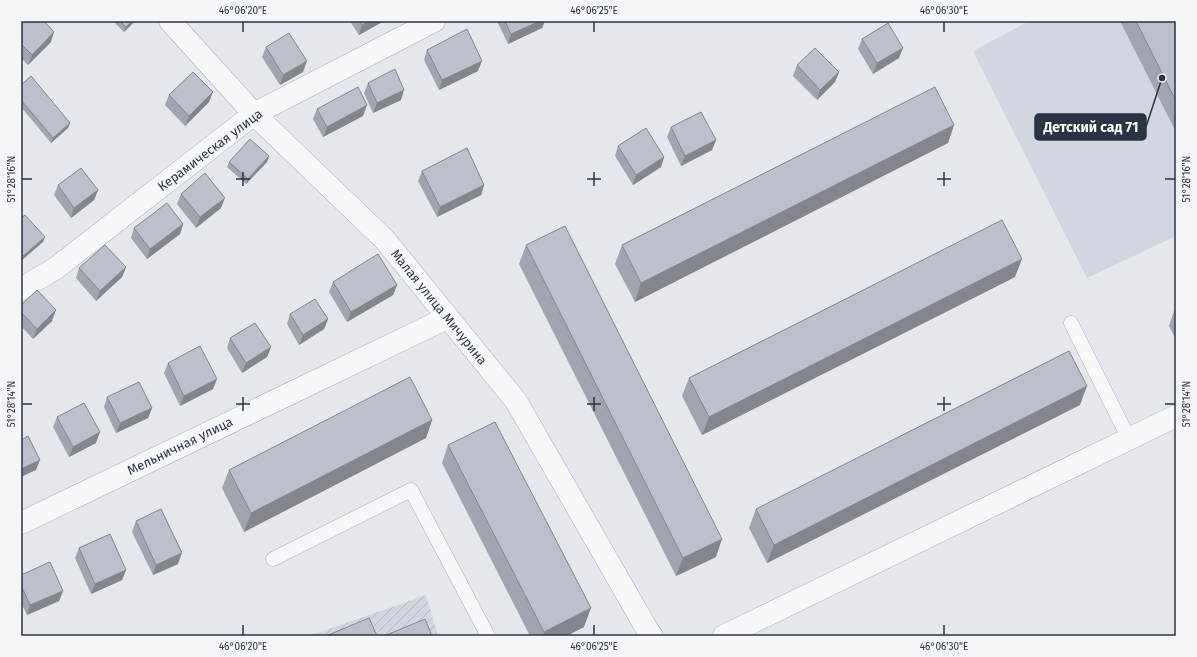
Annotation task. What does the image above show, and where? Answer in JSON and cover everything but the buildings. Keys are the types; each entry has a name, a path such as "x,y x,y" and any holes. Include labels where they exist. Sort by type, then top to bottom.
{"street":[{"name":"Малая улица Мичурина","path":"170,21 254,114 385,240 516,401 652,636"},
{"name":"Керамическая улица","path":"21,289 56,268 254,114 434,21"},
{"name":"Мельничная улица","path":"21,523 447,318"},
{"path":"724,636 1176,416"}],"lane":[{"path":"1071,323 1129,439"},
{"path":"273,559 411,490 488,636"}],"shaded area":[{"path":"1029,21 1176,21 1176,236 1087,278 973,51"},
{"path":"426,595 438,636 309,636"}],"place":[{"name":"Детский сад 71","path":"1162,78"}]}
